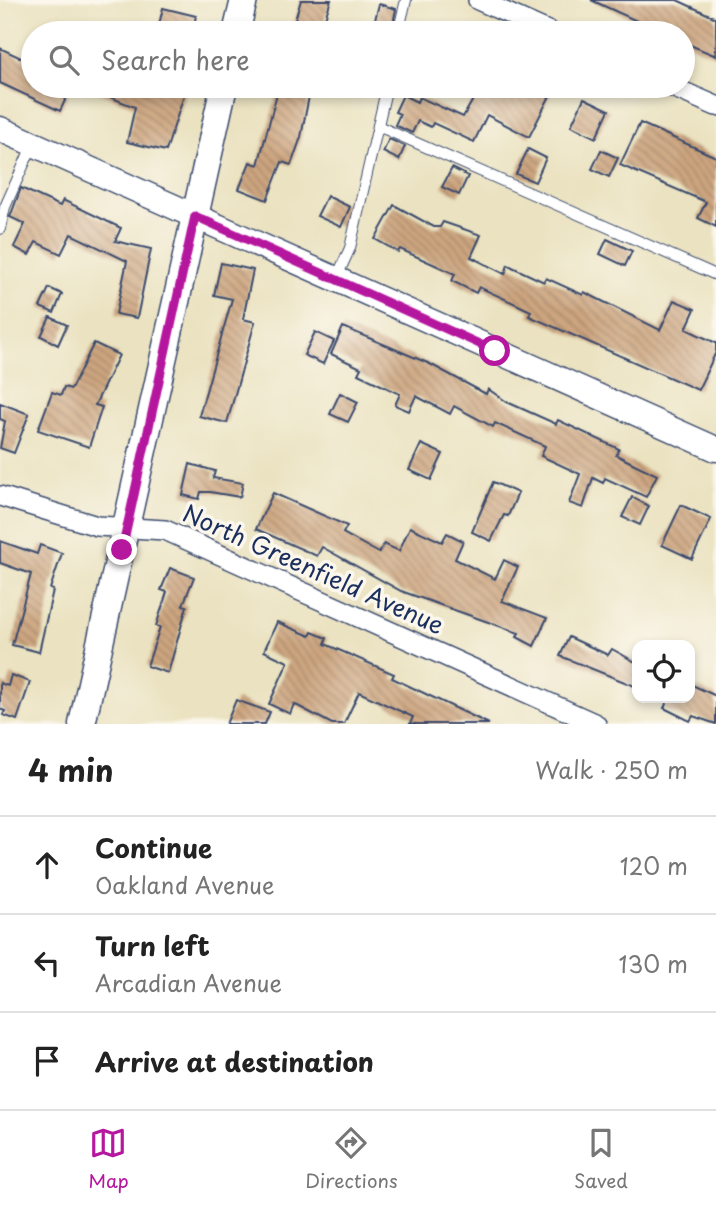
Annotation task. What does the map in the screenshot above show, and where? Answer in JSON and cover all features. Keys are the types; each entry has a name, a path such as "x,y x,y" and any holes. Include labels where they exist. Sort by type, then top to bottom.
{"main road":[{"path":"239,21 244,0"},
{"path":"82,724 128,528 221,98"}],"street":[{"path":"478,0 525,21"},
{"path":"695,97 716,106"},
{"path":"0,129 716,449"},
{"name":"North Greenfield Avenue","path":"0,496 97,526 165,530 596,724"}],"lane":[{"path":"401,21 406,0"},
{"path":"336,279 350,248 384,98"},
{"path":"378,126 716,275"},
{"path":"0,229 5,208 33,144"}],"building":[{"path":"301,0 331,0 324,21 295,21"},
{"path":"591,0 677,0 716,18 716,56 695,47 695,21 637,21"},
{"path":"379,4 396,9 394,21 375,20"},
{"path":"163,8 196,16 195,21 160,21"},
{"path":"0,48 21,58 21,93 0,83"},
{"path":"32,98 66,98 60,111"},
{"path":"112,98 183,98 166,151 127,142 135,107"},
{"path":"276,98 309,98 301,137 291,165 282,162 267,200 239,189 250,162 258,165"},
{"path":"402,98 417,102 421,98 463,117 474,98 549,98 529,137 487,115 474,142 433,123 431,127 418,121 412,133 395,125 400,114 395,112"},
{"path":"584,98 609,110 596,138 571,126"},
{"path":"640,123 716,157 716,227 698,218 706,202 620,165"},
{"path":"389,139 405,146 399,160 383,152"},
{"path":"528,149 546,158 535,182 516,174"},
{"path":"601,150 618,158 609,177 592,169"},
{"path":"452,168 468,176 459,195 442,187"},
{"path":"21,188 60,206 63,200 121,228 115,241 151,249 137,318 116,314 127,261 71,234 61,254 36,242 29,255 14,247 25,224 10,217"},
{"path":"327,196 350,207 341,227 317,216"},
{"path":"394,205 434,227 440,227 443,222 481,235 471,257 505,274 508,265 544,282 546,278 583,295 584,292 660,330 674,300 695,309 686,329 716,343 716,352 698,390 529,316 531,311 479,287 476,293 452,281 455,274 400,249 398,252 375,239"},
{"path":"607,239 632,251 625,266 600,254"},
{"path":"221,263 253,270 243,319 255,322 227,423 199,416 232,299 214,295"},
{"path":"49,288 62,294 54,313 40,307"},
{"path":"50,317 67,325 58,345 41,336"},
{"path":"343,327 430,364 486,394 488,389 507,402 556,424 558,420 619,449 616,455 657,475 646,497 605,478 603,483 593,478 583,508 569,503 580,474 541,456 545,446 495,423 493,427 454,406 450,414 416,396 409,411 395,405 400,394 358,374 361,368 331,354"},
{"path":"315,332 334,341 323,364 304,355"},
{"path":"94,343 119,355 95,405 102,407 89,447 38,430 52,392 61,395 64,387 71,389"},
{"path":"340,393 358,402 348,422 330,414"},
{"path":"0,403 29,414 14,453 0,448 5,421 0,419"},
{"path":"421,444 443,454 431,480 409,470"},
{"path":"190,464 215,471 213,478 243,483 240,497 210,492 201,492 199,499 183,495"},
{"path":"493,482 518,493 508,516 504,515 491,541 472,532"},
{"path":"273,493 347,526 343,533 379,553 384,544 399,551 410,527 442,542 447,533 463,541 455,559 495,579 504,560 518,567 502,601 547,618 534,646 517,637 519,633 401,591 322,547 317,556 256,529"},
{"path":"632,497 649,506 640,525 622,517"},
{"path":"681,505 711,519 692,559 662,545"},
{"path":"0,541 37,554 40,545 62,553 50,589 53,590 39,652 12,645 31,574 0,563"},
{"path":"170,568 194,577 183,605 187,606 168,673 147,666 160,627 156,626 167,592 161,590"},
{"path":"277,622 310,636 312,632 327,638 325,644 394,674 392,678 489,724 410,724 413,717 359,692 344,724 332,724 294,704 290,714 269,704 288,662 264,651"},
{"path":"569,637 608,655 612,649 632,660 632,685 560,656"},
{"path":"11,675 30,682 17,720 3,715 5,711 0,709 0,683 8,686"},
{"path":"695,686 716,696 716,724 693,716 690,721 664,708 666,703 695,703"},
{"path":"236,700 270,712 265,724 226,724"}],"route":[{"path":"122,550 195,216 495,351"}]}
